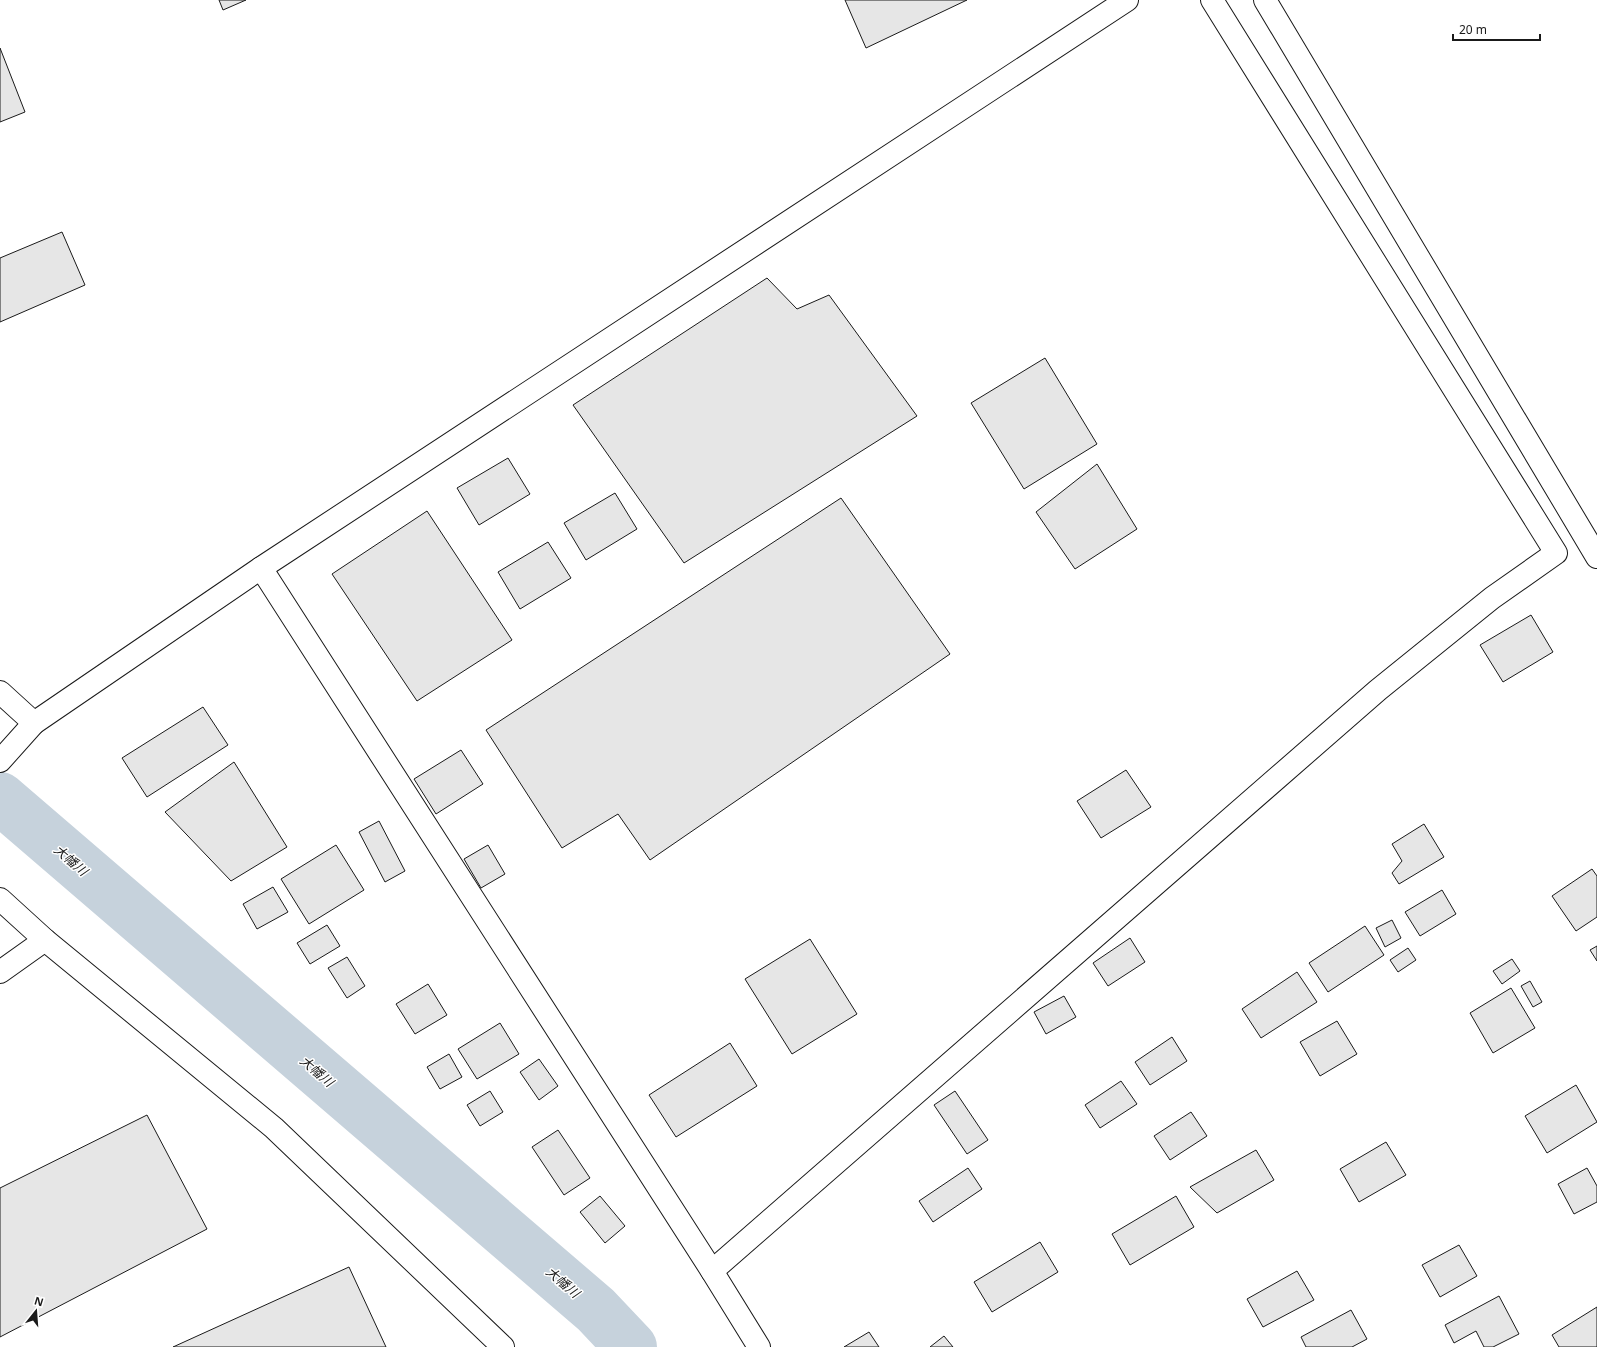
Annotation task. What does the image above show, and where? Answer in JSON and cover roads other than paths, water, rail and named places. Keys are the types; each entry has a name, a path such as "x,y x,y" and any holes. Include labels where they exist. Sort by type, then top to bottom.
{"street":[{"path":"0,761 34,723 261,568 1126,0"},
{"path":"712,1271 1378,690 1492,598 1556,553 1212,0"},
{"path":"1265,0 1597,557"},
{"path":"261,568 712,1271 759,1347"},
{"path":"0,692 34,723"},
{"path":"0,899 45,940 274,1128 503,1347"},
{"path":"0,972 45,940"}],"waterway":[{"name":"大幡川","path":"0,798 596,1310 631,1347"}]}
